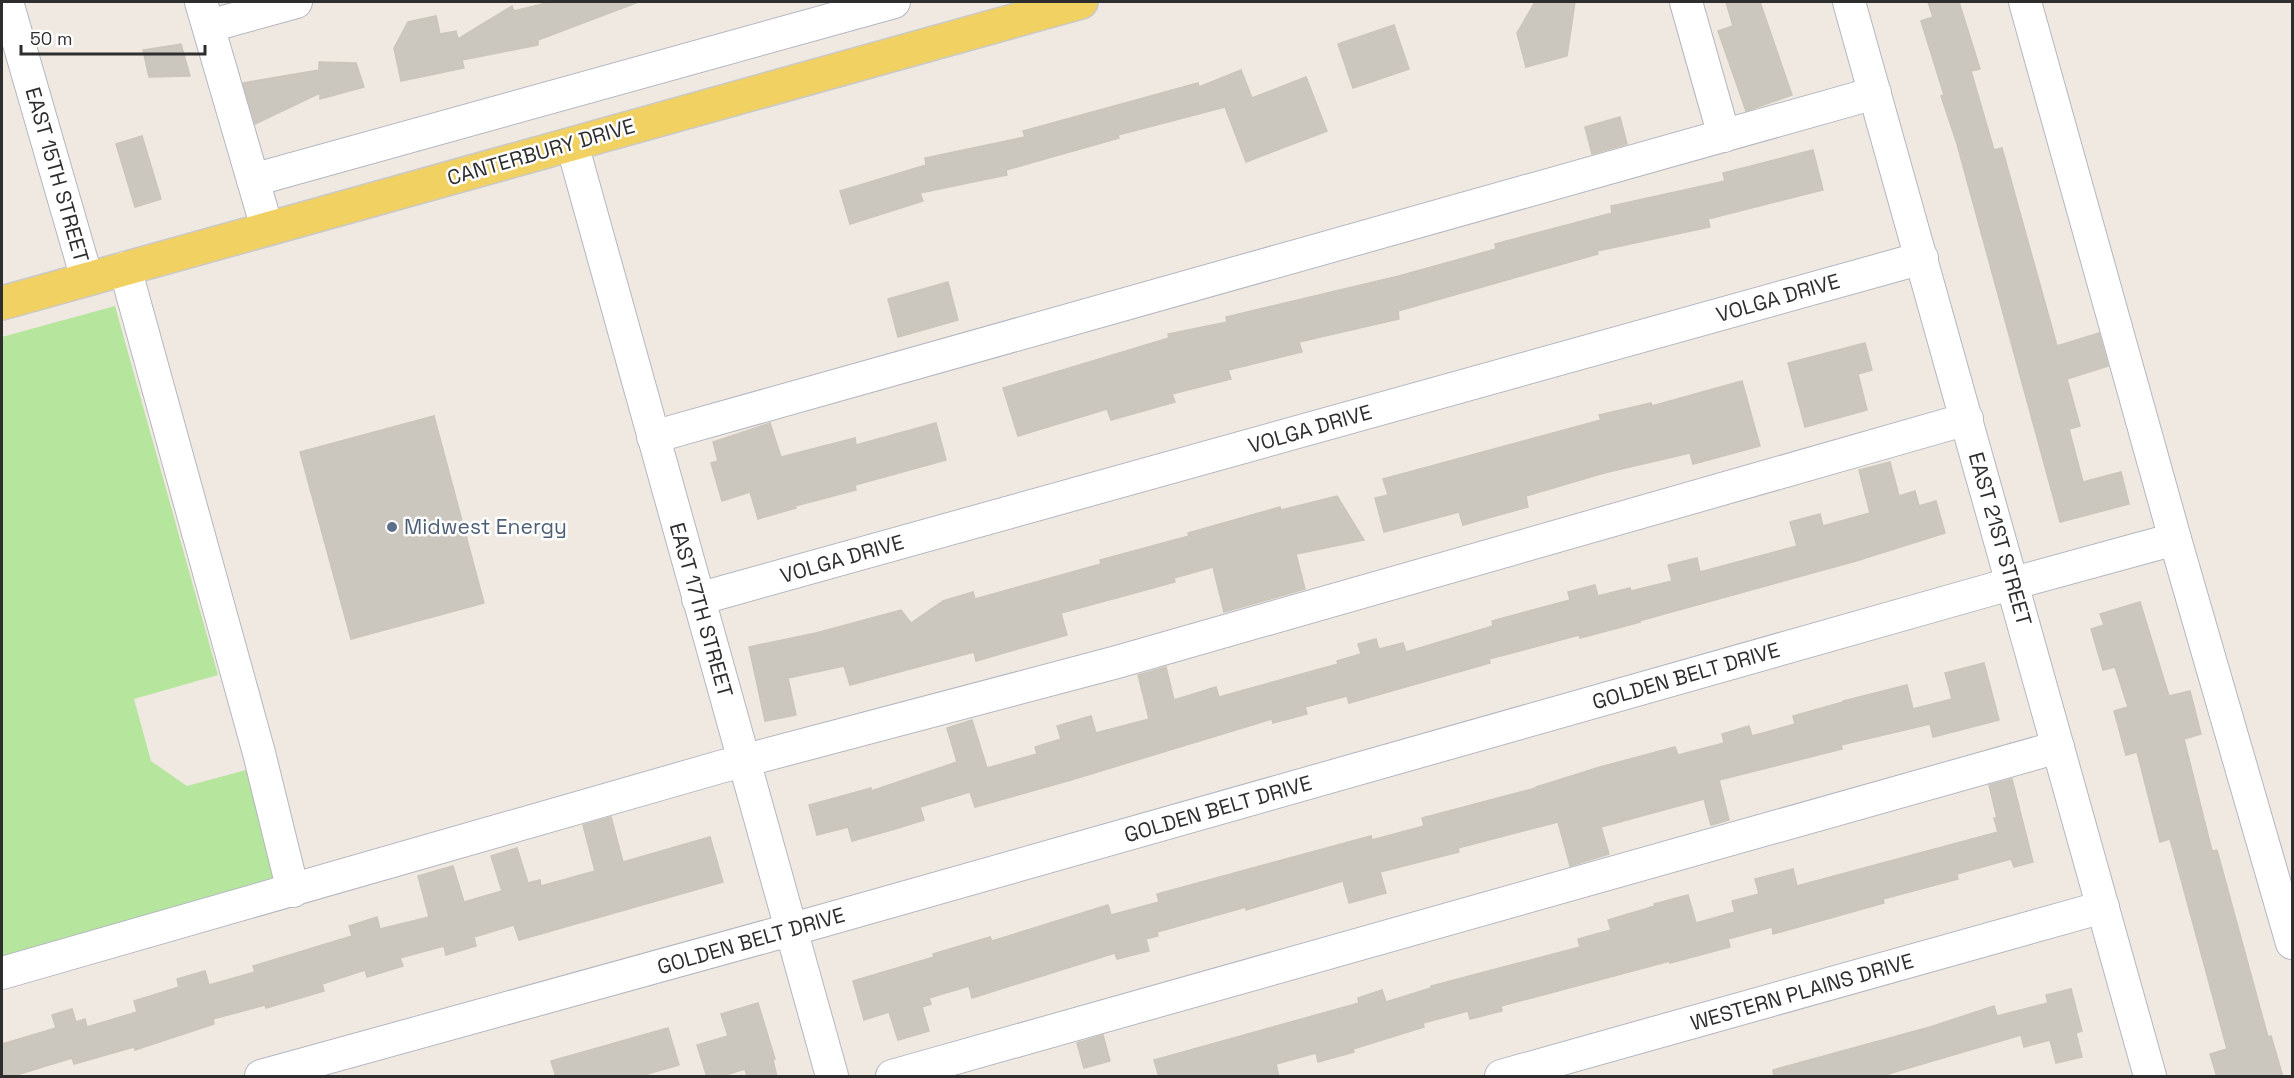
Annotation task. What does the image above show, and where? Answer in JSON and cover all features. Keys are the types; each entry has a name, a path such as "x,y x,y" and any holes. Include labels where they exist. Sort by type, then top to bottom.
{"main road":[{"name":"CANTERBURY DRIVE","path":"2,303 1081,2"}],"street":[{"name":"EAST 15TH STREET","path":"7,2 87,279"},
{"path":"267,228 205,14 296,2"},
{"path":"253,180 894,2"},
{"path":"1686,2 1724,136"},
{"name":"EAST 21ST STREET","path":"1850,2 2150,1077"},
{"path":"2025,2 2175,539 2292,943"},
{"path":"653,437 1875,93"},
{"name":"EAST 17TH STREET","path":"572,144 832,1077"},
{"name":"VOLGA DRIVE","path":"698,599 1922,258"},
{"path":"124,268 259,753 293,891"},
{"path":"2,973 744,760 1117,662 1967,420"},
{"name":"GOLDEN BELT DRIVE","path":"261,1077 791,930 2012,583 2175,539"},
{"path":"892,1077 2058,747"},
{"name":"WESTERN PLAINS DRIVE","path":"1501,1077 2103,907"}],"green space":[{"path":"115,306 218,675 134,699 151,761 187,786 246,770 278,885 2,961 2,337"}],"building":[{"path":"551,2 636,3 538,40 538,45 462,60 464,68 401,81 394,48 408,22 436,16 440,34 456,31 458,39 512,6 514,11"},
{"path":"1535,2 1575,2 1567,56 1526,67 1517,33"},
{"path":"1726,2 1760,2 1792,95 1746,111 1718,31 1733,26"},
{"path":"1928,2 1959,2 1980,69 1971,71 1994,150 2002,148 2057,346 2099,333 2108,366 2067,379 2080,426 2069,429 2083,482 2121,472 2129,504 2060,522 1957,144 1941,96 1944,95 1921,21 1933,17"},
{"path":"1394,25 1409,69 1353,88 1338,44"},
{"path":"181,44 190,76 149,77 143,50"},
{"path":"319,62 356,63 364,87 320,99 320,93 255,124 243,83 319,70"},
{"path":"1241,70 1252,98 1306,77 1327,131 1246,162 1225,107 1118,135 1119,138 1006,170 1007,175 920,193 923,201 850,224 840,191 926,165 925,158 1025,137 1023,131 1198,83 1199,87"},
{"path":"1620,117 1627,144 1592,154 1585,127"},
{"path":"142,136 161,199 135,207 116,144"},
{"path":"1813,150 1823,190 1708,219 1710,227 1597,251 1598,254 1398,311 1399,319 1299,342 1302,352 1228,370 1231,379 1172,394 1175,402 1111,420 1107,409 1018,436 1003,388 1169,338 1168,334 1227,322 1226,317 1399,276 1496,249 1495,244 1612,213 1611,206 1725,181 1723,173"},
{"path":"948,282 958,320 898,337 888,299"},
{"path":"1865,343 1872,370 1858,374 1867,410 1805,427 1788,363"},
{"path":"1742,381 1760,446 1693,464 1690,453 1604,473 1526,496 1528,507 1463,525 1459,512 1384,532 1375,498 1388,495 1383,479 1601,420 1599,415 1651,403 1652,406"},
{"name":"Midwest Energy","path":"434,416 484,603 351,639 300,452"},
{"path":"770,423 781,457 855,438 856,445 936,423 946,460 855,485 856,490 795,506 796,508 758,519 750,492 722,501 711,463 718,461 713,442"},
{"path":"1890,462 1899,496 1915,491 1919,506 1936,501 1945,533 1856,561 1640,622 1580,638 1579,635 1489,659 1490,663 1349,703 1347,696 1305,707 1307,714 1273,723 1272,719 975,807 970,792 920,807 924,820 852,841 848,827 817,835 809,805 871,788 871,791 957,762 947,728 972,720 987,768 1037,754 1035,747 1061,739 1057,726 1091,716 1096,733 1149,719 1138,675 1166,667 1174,700 1216,687 1219,697 1338,664 1337,661 1361,654 1358,644 1376,639 1379,649 1403,643 1406,652 1493,626 1492,621 1570,600 1568,592 1595,585 1598,596 1630,588 1631,591 1672,581 1668,565 1697,558 1700,572 1797,546 1790,522 1820,514 1823,526 1870,513 1859,470"},
{"path":"1337,496 1364,540 1296,554 1305,589 1224,612 1213,567 1174,578 1175,582 1061,613 1067,635 976,661 974,652 850,685 844,666 788,678 796,715 765,721 749,647 816,633 901,610 911,623 943,601 973,592 975,599 1101,564 1100,560 1189,536 1188,533 1280,507 1281,510"},
{"path":"2140,602 2169,696 2190,691 2201,734 2184,739 2212,851 2217,850 2268,1037 2271,1036 2283,1077 2217,1077 2210,1054 2227,1049 2170,839 2160,842 2137,752 2126,755 2114,711 2128,707 2115,667 2103,670 2091,629 2104,625 2100,614"},
{"path":"1984,663 1999,720 1933,737 1930,724 1841,745 1842,749 1719,780 1729,820 1711,825 1704,799 1601,827 1609,854 1570,866 1558,822 1458,848 1459,852 1380,872 1386,893 1349,903 1343,881 1246,910 1246,907 1157,932 1158,936 1146,939 1149,951 1117,959 1115,953 972,998 969,986 929,998 931,1004 922,1007 929,1031 898,1040 889,1012 864,1020 853,981 934,957 933,954 990,937 992,941 1108,905 1111,915 1159,902 1157,894 1371,836 1372,840 1424,826 1422,818 1536,788 1600,767 1675,747 1678,755 1724,743 1722,734 1749,726 1752,736 1795,724 1793,716 1843,701 1907,685 1913,709 1952,699 1945,673"},
{"path":"2012,779 2033,862 2014,867 2011,859 1957,874 1958,879 1883,899 1884,903 1773,934 1772,927 1728,939 1730,947 1501,1006 1502,1011 1470,1019 1468,1011 1423,1023 1424,1027 1318,1062 1316,1053 1276,1064 1279,1077 1159,1077 1154,1060 1359,1003 1358,998 1382,990 1386,1002 1431,988 1431,986 1580,947 1578,939 1611,930 1608,920 1655,906 1654,904 1688,895 1696,923 1735,912 1732,901 1759,894 1755,879 1793,869 1797,886 1998,832 1989,785"},
{"path":"611,817 623,862 710,837 723,882 519,940 514,925 474,937 476,946 446,955 444,946 400,958 403,966 367,977 365,970 322,984 324,991 266,1008 265,1005 213,1019 214,1024 135,1050 134,1047 74,1064 72,1058 10,1077 2,1077 2,1044 56,1028 52,1015 72,1009 76,1022 85,1019 87,1027 137,1012 134,1001 179,987 177,979 205,971 209,985 255,972 253,966 352,936 349,926 377,917 380,929 429,917 418,876 453,866 464,902 502,891 491,856 517,848 528,883 540,880 541,886 595,871 583,825"},
{"path":"2071,989 2082,1031 2076,1033 2082,1057 2056,1063 2050,1040 2024,1047 2021,1035 1878,1077 1774,1077 1773,1070 1930,1027 1994,1006 1997,1016 2048,1003 2046,995"},
{"path":"758,1003 775,1059 773,1060 777,1077 747,1077 745,1069 719,1077 707,1077 697,1045 728,1036 721,1014"},
{"path":"668,1028 679,1065 637,1077 556,1077 551,1061"},
{"path":"1103,1035 1110,1061 1084,1068 1077,1043"}],"place":[{"name":"Midwest Energy","path":"392,527"}]}
